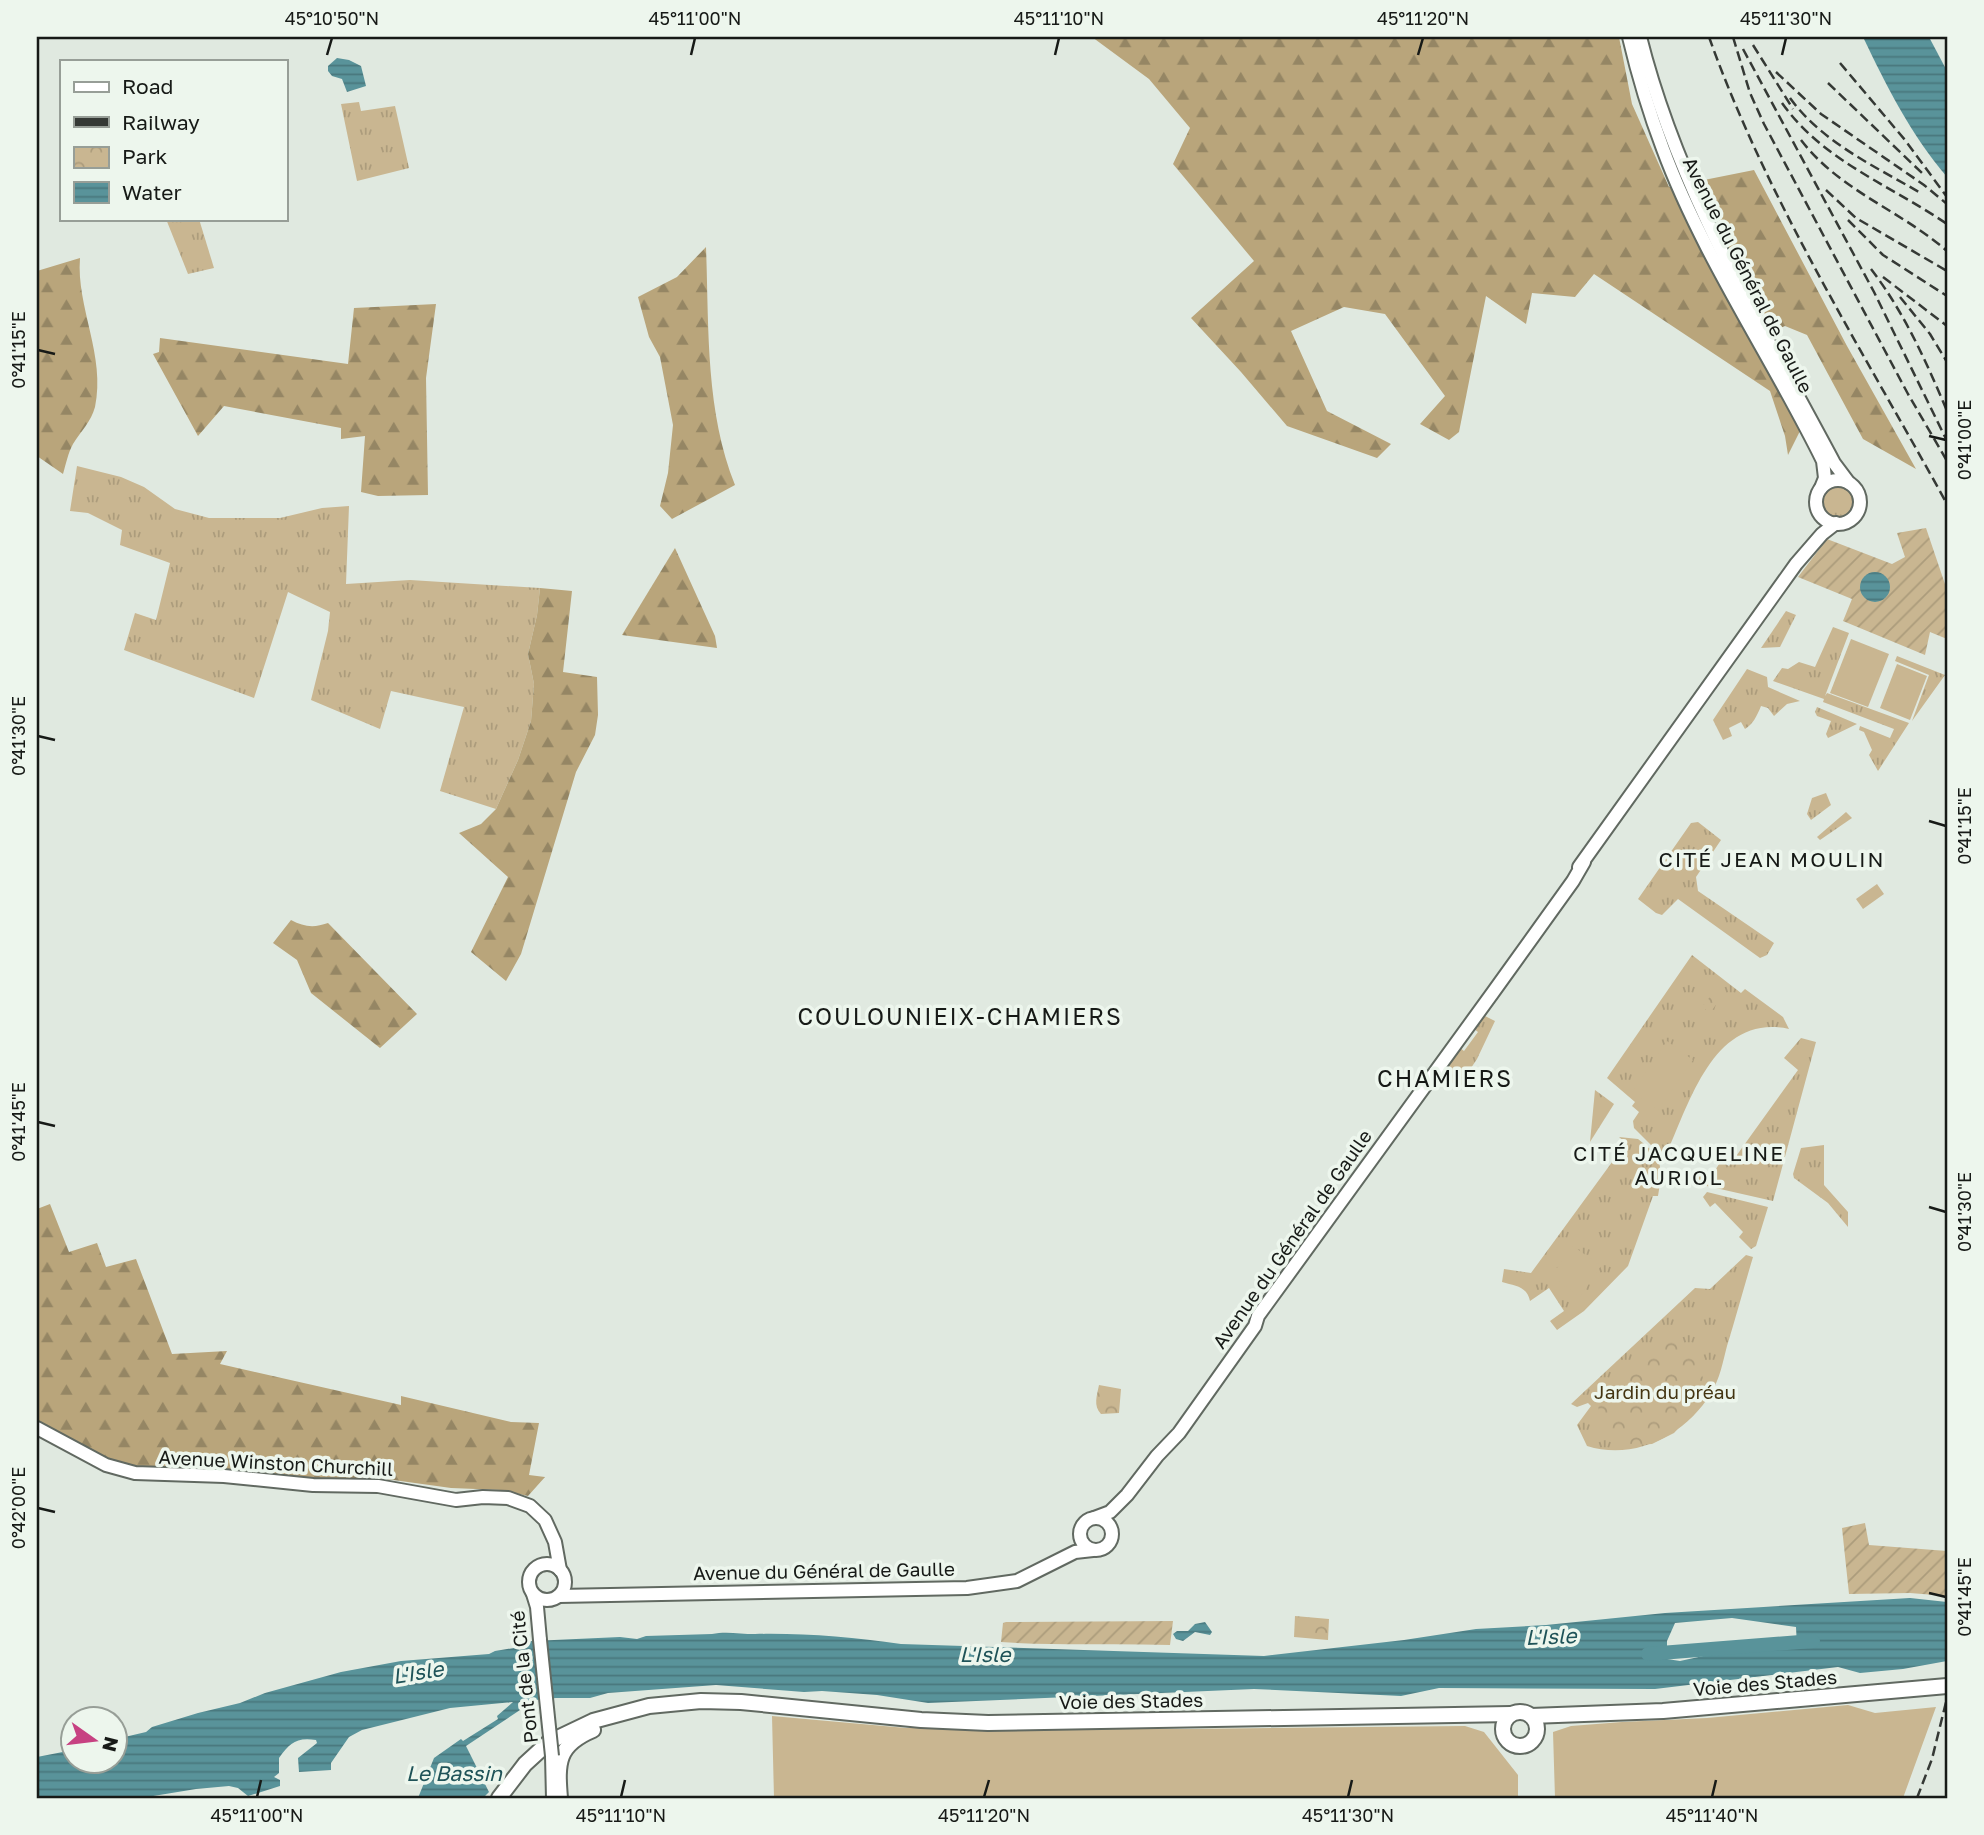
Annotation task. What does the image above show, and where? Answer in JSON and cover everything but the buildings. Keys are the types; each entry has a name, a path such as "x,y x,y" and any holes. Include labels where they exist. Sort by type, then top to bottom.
{"main road":[{"name":"Avenue du Général de Gaulle","path":"1629,37 1638,77 1680,187 1714,257 1823,461 1825,472 1816,501 1820,514 1796,564"},
{"name":"Avenue du Général de Gaulle","path":"1127,1495 1484,1002 1796,564 1822,534 1836,523 1851,519 1858,510 1858,494 1834,463 1706,218 1675,144 1640,37"},
{"path":"1821,488 1834,480 1849,483"},
{"path":"1820,514 1825,520 1836,523"},
{"name":"Avenue Winston Churchill","path":"37,1428 106,1465 149,1475 224,1476 313,1485 378,1486 456,1500 508,1498 530,1506 545,1520 562,1572"},
{"path":"1127,1495 1108,1545 1101,1550 1093,1550 1082,1541 1080,1532 1086,1522 1110,1512 1127,1495"},
{"path":"1094,1518 1105,1521 1112,1529"},
{"path":"543,1564 552,1542 550,1530"},
{"name":"Avenue du Général de Gaulle","path":"1037,1572 1071,1546 1080,1532"},
{"name":"Avenue du Général de Gaulle","path":"556,1597 967,1588 1017,1581 1075,1552 1093,1550"},
{"path":"552,1564 562,1572 565,1586 556,1597 543,1600 533,1594 529,1585 530,1574 537,1566 552,1564"},
{"name":"Avenue du Général de Gaulle","path":"562,1572 579,1587 610,1594"},
{"name":"Pont de la Cité","path":"533,1594 543,1641 555,1759"},
{"name":"Pont de la Cité","path":"543,1641 546,1616 556,1597"},
{"name":"Voie des Stades","path":"1531,1716 1732,1706 1947,1686"},
{"name":"Voie des Stades","path":"499,1798 543,1746 578,1727 610,1715 649,1706 701,1701 750,1702 921,1720 988,1723 1511,1714"},
{"name":"Voie des Stades","path":"555,1759 574,1740 595,1729 636,1718 729,1708 819,1710"},
{"path":"1519,1712 1531,1716 1536,1724 1536,1734 1530,1742 1521,1746 1511,1744 1505,1737 1504,1722 1511,1714 1519,1712"},
{"name":"Voie des Stades","path":"1536,1734 1559,1720 1586,1713"},
{"name":"Voie des Stades","path":"1443,1715 1483,1723 1505,1737"},
{"path":"555,1759 555,1796"}],"green space":[{"path":"1092,37 1619,37 1632,104 1669,187 1754,170 1916,469 1863,439 1807,335 1785,326 1751,341 1800,431 1788,455 1785,436 1770,391 1594,274 1575,297 1532,293 1526,324 1486,296 1459,432 1449,440 1420,424 1445,396 1385,314 1344,307 1291,331 1327,411 1391,444 1377,458 1287,426 1191,318 1254,261 1173,164 1190,128 1149,79"},
{"path":"359,102 361,111 395,106 409,168 357,181 341,104"},
{"path":"166,220 199,220 214,268 188,274"},
{"path":"706,247 713,398 725,456 735,485 672,519 660,506 668,473 673,425 660,357 649,337 638,297 677,277"},
{"path":"80,258 82,295 94,350 97,388 95,407 71,447 63,474 37,456 37,271"},
{"path":"436,304 426,378 428,495 378,496 361,492 365,436 341,439 341,428 224,406 198,436 153,354 159,352 160,338 348,364 354,308"},
{"path":"77,466 121,477 144,487 175,509 209,518 280,518 322,508 349,506 346,584 410,580 540,588 528,654 534,684 531,721 518,760 496,809 440,791 464,707 391,691 380,729 311,700 330,612 288,592 254,698 124,650 135,613 156,620 170,563 120,545 122,530 88,513 70,511"},
{"path":"1839,486 1851,490 1855,502 1851,514 1839,518 1827,514 1823,502 1827,490"},
{"path":"1926,528 1947,590 1947,639 1930,632 1925,655 1843,621 1852,599 1798,577 1827,539 1892,564 1905,557 1897,533"},
{"path":"675,548 715,636 717,648 622,635"},
{"path":"540,588 572,591 563,672 597,677 598,715 595,735 576,772 521,954 506,981 471,952 508,877 459,833 481,824 496,809 518,760 531,721 534,684 528,654"},
{"path":"1786,611 1796,615 1780,647 1761,648"},
{"path":"1833,627 1849,633 1825,696 1827,693 1909,723 1878,771 1869,755 1872,750 1864,732 1859,730 1860,726 1890,738 1894,729 1773,681 1782,668 1788,669 1799,662 1815,667"},
{"path":"1851,639 1889,654 1868,707 1830,693"},
{"path":"1897,656 1945,675 1912,721 1929,675 1895,661"},
{"path":"1897,664 1927,676 1910,720 1880,708"},
{"path":"1747,669 1767,677 1768,687 1800,701 1787,704 1774,716 1768,708 1761,706 1748,727 1745,729 1741,722 1729,728 1732,736 1723,740 1713,720"},
{"path":"1817,707 1857,724 1828,738 1826,734 1831,721 1817,716"},
{"path":"1826,793 1831,805 1811,820 1807,814 1812,798"},
{"path":"1846,812 1852,818 1820,840 1817,837"},
{"path":"1698,822 1721,840 1696,877 1698,891 1774,943 1767,955 1760,958 1678,899 1662,915 1638,899 1691,823"},
{"path":"1877,884 1884,894 1863,909 1856,899"},
{"path":"291,920 309,926 328,923 417,1014 380,1048 311,993 297,960 273,943"},
{"path":"1692,955 1741,993 1745,989 1783,1017 1789,1029 1763,1028 1742,1034 1723,1048 1708,1066 1666,1155 1662,1156 1634,1128 1633,1121 1639,1112 1632,1106 1635,1102 1607,1078"},
{"path":"1716,989 1723,995 1710,1013 1702,1007"},
{"path":"1483,1015 1495,1021 1465,1077 1469,1081 1459,1086 1444,1079 1440,1075 1460,1048 1464,1051 1478,1032 1474,1029"},
{"path":"1801,1038 1816,1042 1773,1201 1698,1184 1697,1180 1704,1170 1712,1175 1721,1161 1729,1166 1798,1070 1784,1058"},
{"path":"1667,1041 1693,1060 1658,1110 1632,1092"},
{"path":"1595,1090 1614,1104 1590,1142"},
{"path":"1619,1137 1638,1139 1657,1157 1660,1170 1658,1196 1653,1196 1628,1266 1584,1311 1557,1330 1550,1321 1564,1311 1549,1288 1530,1301 1523,1289 1502,1282 1504,1269 1531,1273 1626,1143"},
{"path":"1824,1145 1824,1185 1848,1212 1848,1227 1828,1203 1794,1178 1801,1148"},
{"path":"1707,1192 1768,1207 1756,1246 1751,1249 1739,1237 1743,1232 1715,1203 1710,1207 1703,1197"},
{"path":"50,1204 69,1252 97,1243 106,1267 136,1259 172,1354 227,1351 220,1364 401,1405 401,1396 511,1422 539,1423 529,1475 545,1477 528,1496 501,1490 451,1488 379,1478 315,1480 124,1467 37,1423 37,1209"},
{"path":"1573,1246 1601,1266 1580,1297 1551,1276"},
{"path":"1746,1255 1753,1257 1721,1370 1714,1388 1700,1408 1673,1432 1641,1447 1605,1450 1587,1446 1577,1425 1591,1406 1588,1403 1577,1407 1571,1404 1695,1288 1710,1289"},
{"name":"Jardin du préau","path":"1673,1334 1698,1355 1707,1398 1674,1433 1652,1444 1616,1446 1596,1430 1599,1404"},
{"path":"1099,1385 1121,1389 1119,1413 1101,1414 1096,1400"},
{"path":"1865,1523 1869,1545 1947,1551 1947,1596 1910,1593 1849,1594 1842,1528"},
{"path":"1295,1616 1329,1619 1328,1640 1294,1637"},
{"path":"1173,1621 1170,1645 1001,1642 1003,1623 1006,1622"},
{"path":"1848,1705 1875,1713 1936,1707 1903,1798 1555,1798 1553,1732 1571,1726 1707,1718"},
{"path":"772,1716 906,1728 1465,1726 1484,1732 1518,1775 1518,1798 774,1798"}],"water":[{"path":"1863,37 1929,37 1947,71 1947,177 1911,127"},
{"path":"337,58 361,66 366,86 347,92 342,79 332,76 328,71 328,66"},
{"path":"1875,572 1881,573 1889,581 1889,593 1881,601 1875,602 1869,601 1861,593 1860,587 1861,581 1869,573"},
{"name":"Le Bassin","path":"1910,1598 1947,1602 1947,1661 1860,1673 1838,1667 1655,1689 1439,1688 1401,1696 1254,1689 928,1703 877,1695 716,1685 608,1693 590,1698 535,1700 466,1746 489,1792 483,1798 418,1798 434,1758 461,1739 463,1741 498,1719 497,1716 513,1702 450,1708 362,1730 349,1737 331,1763 331,1770 299,1772 298,1758 317,1743 316,1740 298,1740 279,1758 279,1773 274,1777 280,1780 280,1786 248,1796 238,1788 229,1786 141,1798 37,1798 37,1757 60,1753 60,1776 130,1776 130,1736 146,1732 152,1727 341,1672 401,1661 489,1654 526,1646 527,1642 532,1641 620,1637 637,1639 646,1636 728,1633 792,1634 901,1644 1264,1656 1476,1629 1665,1613","holes":["1732,1618 1796,1627 1797,1647 1717,1653 1680,1661 1667,1659 1667,1641 1675,1623"]},
{"path":"1205,1622 1212,1632 1210,1635 1195,1632 1183,1641 1176,1639 1173,1634 1177,1631 1188,1631 1195,1624"}],"waterway":[{"name":"L'Isle","path":"1648,1654 1813,1641"}],"railway":[{"path":"1709,37 1759,158 1788,217 1947,504"},
{"path":"1733,37 1750,93 1764,124 1908,394 1947,461"},
{"path":"1753,45 1793,109"},
{"path":"1743,49 1874,292 1947,441"},
{"path":"1840,63 1905,140 1947,197"},
{"path":"1776,72 1821,114 1947,204"},
{"path":"1828,83 1922,173"},
{"path":"1790,98 1817,128 1833,140 1919,192"},
{"path":"1782,103 1817,141 1837,156 1947,224"},
{"path":"1801,140 1817,158 1852,187 1947,251"},
{"path":"1826,190 1856,218 1947,271"},
{"path":"1848,220 1883,255 1947,296"},
{"path":"1871,269 1904,320 1947,411"},
{"path":"1883,277 1947,326"},
{"path":"1900,297 1930,334 1947,362"},
{"path":"1917,1798 1932,1759 1947,1698"}],"district":[{"name":"CITÉ JEAN MOULIN","path":"1772,860"},
{"name":"COULOUNIEIX-CHAMIERS","path":"960,1017"},
{"name":"CHAMIERS","path":"1445,1079"},
{"name":"CITÉ JACQUELINE AURIOL","path":"1679,1166"}]}
